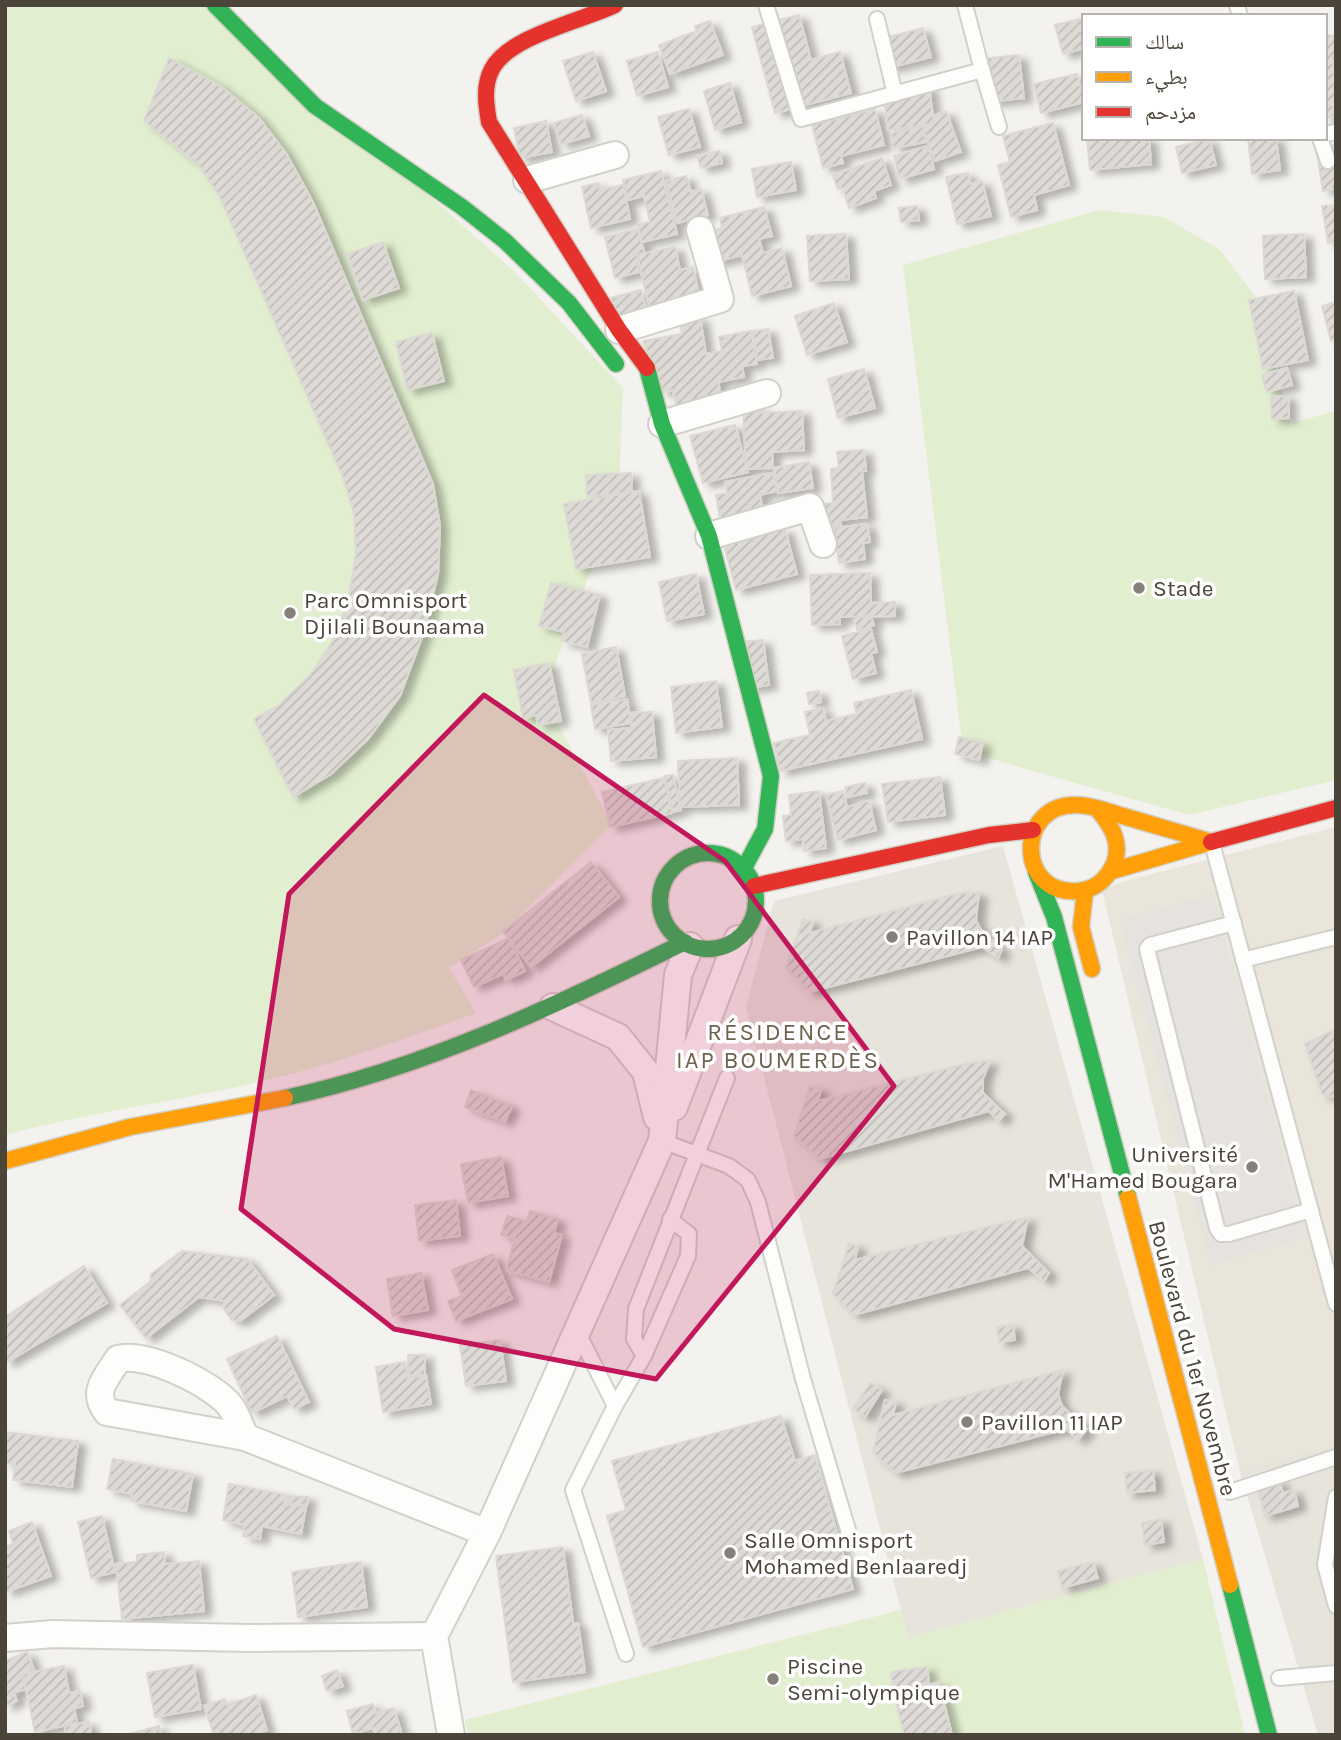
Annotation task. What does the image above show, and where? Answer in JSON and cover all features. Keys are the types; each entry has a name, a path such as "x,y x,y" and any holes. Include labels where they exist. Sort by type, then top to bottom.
{"street":[{"path":"215,5 315,106 462,207 505,241 569,303 662,424"},
{"path":"615,5 514,44 496,61 488,80 485,101 489,122 620,330 647,366 662,424 709,536 771,776 765,829 744,868"},
{"path":"527,180 615,155"},
{"path":"620,330 720,299 699,230"},
{"path":"662,424 767,393"},
{"path":"709,536 810,507 823,544"},
{"path":"1098,811 1106,817 1117,837 1118,853 1112,872 1099,885 1085,891 1068,893 1049,886 1036,872 1029,850 1033,830 1045,814 1069,804 1084,805 1211,842"},
{"path":"1112,872 1336,808"},
{"path":"754,886 989,835 1033,830"},
{"path":"451,1735 434,1636 487,1532 662,1140 738,939 749,927 755,913 754,886 744,868 718,854 695,854 680,862 662,885 657,922 688,944 710,949 738,939"},
{"name":"Boulevard du 1er Novembre","path":"1036,872 1054,917 1269,1735"},
{"path":"1085,891 1081,927 1095,981"},
{"path":"5,1161 47,1147 163,1120 309,1093 412,1063 562,1002 688,944"},
{"path":"662,1140 678,975 688,944"},
{"path":"562,1002 622,953"},
{"path":"562,1002 618,1037 646,1072 662,1140"},
{"path":"246,1437 232,1408 220,1397 184,1375 141,1358 118,1359 98,1391 99,1402 107,1412 246,1437 487,1532"},
{"path":"5,1638 53,1634 250,1638 434,1636"}],"lane":[{"path":"766,5 801,119 982,70"},
{"path":"965,5 999,127"},
{"path":"877,19 895,94"},
{"path":"1321,140 1328,161"},
{"path":"1211,842 1336,1304"},
{"path":"1234,923 1150,945 1147,949 1217,1228 1221,1234 1229,1234 1311,1210"},
{"path":"1243,960 1336,937"},
{"path":"645,1356 634,1339 633,1324 670,1219 727,1078"},
{"path":"662,1140 729,1166 748,1180 758,1202 803,1379 852,1543"},
{"path":"626,1654 573,1490 615,1406 645,1356 691,1244 689,1234 670,1219"},
{"path":"577,1331 615,1406"},
{"path":"1230,1491 1336,1457"},
{"path":"1336,1497 1325,1565 1336,1606"},
{"path":"1279,1678 1336,1673"}],"highlighted area":[{"path":"484,695 725,861 894,1086 656,1379 394,1329 241,1209 289,894"}],"shaded area":[{"name":"Université M'Hamed Bougara","path":"1336,827 1336,1444 1239,1468 1102,890 1121,882"},
{"path":"1003,846 1203,1559 908,1638 746,1007 774,901"},
{"path":"1213,894 1305,1237 1211,1265 1120,920"},
{"path":"1336,1444 1336,1735 1318,1735 1239,1468"}],"green space":[{"name":"Parc Omnisport Djilali Bounaama","path":"5,5 215,5 514,271 623,388 618,512 594,562 555,664 548,706 612,825 502,934 449,968 476,1013 373,1050 294,1073 5,1135"},
{"name":"Stade","path":"1100,210 1164,217 1219,249 1255,296 1291,423 1336,411 1336,780 1189,815 963,751 903,265"},
{"path":"1203,1559 1245,1735 468,1735 465,1720 901,1610 908,1638"}],"building":[{"path":"799,15 811,60 840,52 851,93 775,113 752,27"},
{"path":"1082,18 1082,49 1063,54 1055,25"},
{"path":"710,21 723,55 670,74 659,45 697,31 695,26"},
{"path":"923,28 931,57 888,68 881,39"},
{"path":"1327,35 1336,36 1336,56 1332,56 1332,63 1327,63"},
{"path":"593,52 606,91 576,101 563,61"},
{"path":"658,52 668,87 637,96 627,61"},
{"path":"1019,55 1024,98 987,102 985,79 974,80 972,60"},
{"path":"169,58 222,87 259,118 286,153 313,202 433,484 440,526 438,574 424,632 400,696 368,739 331,774 293,797 254,719 279,705 310,675 333,641 348,602 356,553 354,513 343,477 220,197 198,164 144,121"},
{"path":"1333,62 1336,103 1332,104 1336,116 1327,118 1327,64"},
{"path":"1077,74 1082,103 1041,113 1034,84"},
{"path":"730,83 741,122 715,130 704,91"},
{"path":"929,86 934,124 888,130 883,91"},
{"path":"689,109 700,147 669,155 658,117"},
{"path":"875,109 884,145 841,156 843,163 823,168 812,125"},
{"path":"946,111 961,152 935,161 922,126 935,122 933,116"},
{"path":"582,115 589,136 561,144 554,123"},
{"path":"546,121 552,152 520,158 514,128"},
{"path":"1053,123 1069,185 1034,195 1037,210 1011,217 998,165 1010,162 1003,136"},
{"path":"923,127 926,142 894,148 891,133"},
{"path":"1087,140 1149,140 1151,164 1090,170"},
{"path":"1209,140 1216,165 1182,173 1176,147"},
{"path":"1248,140 1276,140 1280,170 1252,174"},
{"path":"1333,145 1336,183 1331,184 1332,189 1323,191 1316,148"},
{"path":"928,146 934,169 900,179 894,156"},
{"path":"719,151 722,163 701,168 697,156"},
{"path":"882,158 891,185 874,191 876,198 849,208 843,188 838,189 833,175"},
{"path":"791,162 796,190 757,197 752,169"},
{"path":"661,171 677,234 642,242 638,225 650,222 644,196 628,200 623,180"},
{"path":"968,173 970,184 982,181 991,216 957,224 946,177"},
{"path":"686,176 691,192 701,189 708,215 677,223 666,181"},
{"path":"598,183 600,190 623,185 630,219 591,228 582,187"},
{"path":"1336,205 1336,242 1328,243 1322,206"},
{"path":"917,206 919,220 901,222 899,208"},
{"path":"764,207 772,236 759,239 763,253 782,248 791,286 752,296 742,255 715,262 707,232 722,228 720,218"},
{"path":"638,229 646,259 636,261 639,272 615,278 605,237"},
{"path":"846,234 849,279 810,281 807,236"},
{"path":"1304,234 1306,277 1265,279 1263,236"},
{"path":"383,242 399,288 363,300 347,254"},
{"path":"675,247 680,270 693,267 700,299 650,310 637,255"},
{"path":"641,290 648,315 618,323 611,298"},
{"path":"1294,291 1308,360 1263,369 1249,300"},
{"path":"1336,302 1336,339 1331,341 1322,306"},
{"path":"834,303 847,342 807,355 795,316"},
{"path":"700,317 706,354 722,351 719,337 751,331 757,364 742,366 744,377 718,382 721,396 676,405 673,390 663,392 643,341 682,334 680,321"},
{"path":"768,329 773,358 757,360 753,331"},
{"path":"432,333 444,381 407,390 396,342"},
{"path":"1287,368 1292,385 1267,392 1262,375"},
{"path":"864,369 875,408 838,418 828,379"},
{"path":"1288,396 1289,418 1272,419 1271,397"},
{"path":"759,407 759,413 802,411 804,450 772,452 773,468 746,469 743,408"},
{"path":"735,425 748,472 703,483 690,436"},
{"path":"864,450 866,471 862,471 867,517 840,520 841,525 824,526 823,504 833,503 831,469 839,468 837,452"},
{"path":"809,462 813,488 778,493 774,468"},
{"path":"631,473 632,493 587,496 586,475"},
{"path":"773,473 777,491 760,495 764,516 721,524 716,495 727,493 725,482"},
{"path":"639,491 650,557 576,569 564,504"},
{"path":"867,524 870,542 863,543 865,559 839,563 834,528"},
{"path":"785,529 797,574 736,590 724,545"},
{"path":"870,573 871,603 895,602 895,616 839,617 840,624 812,625 810,575"},
{"path":"696,574 704,614 667,621 659,582"},
{"path":"551,583 600,595 587,647 562,641 564,632 539,626"},
{"path":"870,614 874,625 858,631 854,620"},
{"path":"871,629 877,652 871,653 876,673 853,679 842,636"},
{"path":"763,640 769,685 747,688 741,642"},
{"path":"616,647 625,696 591,703 582,654"},
{"path":"549,663 561,721 538,725 536,715 523,718 514,670"},
{"path":"716,681 722,727 676,733 671,687"},
{"path":"911,690 922,739 780,771 774,743 810,735 805,712 823,708 826,721 857,714 854,703"},
{"path":"819,691 821,702 809,704 807,693"},
{"path":"627,699 631,723 595,729 591,705"},
{"path":"652,712 656,757 611,761 608,730 632,728 631,713"},
{"path":"959,737 983,743 979,760 955,754"},
{"path":"737,758 739,805 680,807 678,761"},
{"path":"673,775 681,810 673,812 665,776"},
{"path":"940,777 945,815 888,822 882,784"},
{"path":"664,778 672,813 610,827 602,792"},
{"path":"865,783 867,793 847,797 845,787"},
{"path":"819,791 826,848 804,851 803,839 786,841 783,816 791,815 789,795"},
{"path":"843,791 847,807 869,801 876,830 838,840 826,795"},
{"path":"591,862 619,897 531,967 503,932"},
{"path":"960,893 979,893 976,920 981,930 1002,950 998,958 982,947 810,992 786,968 803,919 813,922 810,933"},
{"path":"509,938 525,971 506,980 503,974 474,987 461,960"},
{"path":"1336,1029 1336,1098 1322,1094 1305,1044"},
{"path":"990,1061 983,1079 983,1093 1005,1114 998,1121 989,1111 820,1159 794,1136 810,1086 821,1089 818,1101 969,1063"},
{"path":"471,1090 512,1106 505,1122 465,1107"},
{"path":"501,1157 508,1196 468,1203 461,1164"},
{"path":"456,1200 460,1236 419,1241 415,1205"},
{"path":"530,1211 558,1219 554,1233 562,1235 549,1282 506,1270 515,1238 501,1235 507,1216 527,1221"},
{"path":"1028,1217 1022,1246 1049,1273 1044,1281 1028,1268 854,1315 833,1294 849,1244 858,1246 855,1260"},
{"path":"182,1251 247,1259 274,1295 240,1321 232,1320 224,1309 225,1301 199,1297 146,1338 120,1305 150,1282 151,1274"},
{"path":"493,1254 512,1299 456,1321 448,1301 462,1296 452,1270"},
{"path":"84,1266 107,1303 5,1363 5,1317"},
{"path":"421,1273 428,1310 393,1316 387,1279"},
{"path":"1013,1325 1015,1340 999,1342 997,1327"},
{"path":"277,1336 309,1402 294,1409 287,1396 252,1413 227,1359"},
{"path":"500,1340 506,1381 466,1386 460,1345"},
{"path":"408,1355 425,1355 425,1375 408,1375"},
{"path":"405,1362 408,1378 426,1375 431,1404 383,1412 376,1367"},
{"path":"1063,1370 1058,1394 1062,1406 1087,1429 1078,1440 1066,1429 896,1473 873,1453 885,1400 896,1402 893,1415"},
{"path":"870,1383 882,1390 865,1417 853,1409"},
{"name":"Salle Omnisport Mohamed Benlaaredj","path":"781,1416 795,1461 815,1455 853,1589 643,1647 607,1516 626,1510 612,1461"},
{"path":"5,1432 78,1441 72,1487 13,1480 15,1464 5,1463"},
{"path":"113,1459 193,1474 186,1511 131,1501 132,1494 107,1489"},
{"path":"1153,1470 1155,1490 1127,1493 1125,1473"},
{"path":"1279,1480 1283,1493 1294,1490 1298,1506 1265,1516 1257,1486"},
{"path":"229,1484 286,1495 284,1504 306,1507 301,1534 262,1526 260,1539 243,1536 245,1525 223,1520"},
{"path":"287,1496 308,1497 307,1505 287,1504"},
{"path":"102,1516 115,1572 91,1578 78,1522"},
{"path":"1161,1519 1164,1542 1145,1545 1142,1523"},
{"path":"32,1522 51,1576 5,1592 5,1547 13,1544 9,1531"},
{"path":"563,1547 573,1623 578,1623 585,1672 513,1682 496,1556"},
{"path":"164,1552 165,1564 199,1561 204,1611 122,1619 116,1564 137,1562 137,1555"},
{"path":"361,1562 367,1607 298,1617 292,1572"},
{"path":"1093,1562 1098,1578 1062,1588 1058,1571"},
{"path":"27,1652 34,1669 21,1675 26,1689 14,1693 17,1701 5,1706 5,1661"},
{"path":"193,1665 201,1709 155,1717 147,1673"},
{"path":"64,1666 69,1693 80,1691 83,1706 74,1708 77,1723 35,1732 23,1674"},
{"path":"927,1667 929,1683 893,1688 891,1672"},
{"path":"337,1670 343,1686 327,1691 322,1676"},
{"path":"939,1682 952,1735 904,1735 894,1693"},
{"path":"256,1695 267,1730 252,1735 214,1735 204,1706 225,1699 227,1705"},
{"path":"373,1704 375,1713 394,1708 402,1735 375,1735 373,1728 353,1734 347,1711"},
{"path":"89,1722 91,1735 66,1735 65,1726"},
{"path":"159,1726 161,1735 125,1735"}],"traffic: fast":[{"path":"215,5 315,106 462,207 505,241 569,303 616,364"},
{"path":"647,368 662,424 709,536 771,776 765,829 744,868"},
{"path":"708,853 726,857 742,867 752,883 756,901 752,919 742,935 726,945 708,949 690,945 674,935 664,919 660,901 664,883 674,867 690,857 708,853"},
{"path":"1036,872 1054,917 1128,1197"},
{"path":"285,1098 389,1070 439,1052 539,1011 685,942"},
{"path":"1230,1585 1269,1735"}],"traffic: slow":[{"path":"1099,811 1112,829 1116,842 1114,864 1095,886 1078,891 1058,889 1043,879 1034,865 1031,849 1034,833 1042,818 1057,808 1077,805 1094,807 1211,842 1112,871"},
{"path":"1085,891 1081,927 1092,969"},
{"path":"5,1161 130,1127 285,1098"},
{"path":"1128,1197 1230,1585"}],"traffic: jam":[{"path":"615,5 530,38 514,47 501,57 492,69 487,82 486,102 489,122 619,330 647,368"},
{"path":"1211,842 1336,808"},
{"path":"754,886 989,835 1033,830"}],"place":[{"name":"Stade","path":"1139,588"},
{"name":"Parc Omnisport Djilali Bounaama","path":"290,613"},
{"name":"Pavillon 14 IAP","path":"892,937"},
{"name":"Université M'Hamed Bougara","path":"1252,1167"},
{"name":"Pavillon 11 IAP","path":"967,1422"},
{"name":"Salle Omnisport Mohamed Benlaaredj","path":"730,1553"},
{"name":"Piscine Semi-olympique","path":"773,1679"}],"district":[{"name":"RÉSIDENCE IAP BOUMERDÈS","path":"778,1046"}]}
